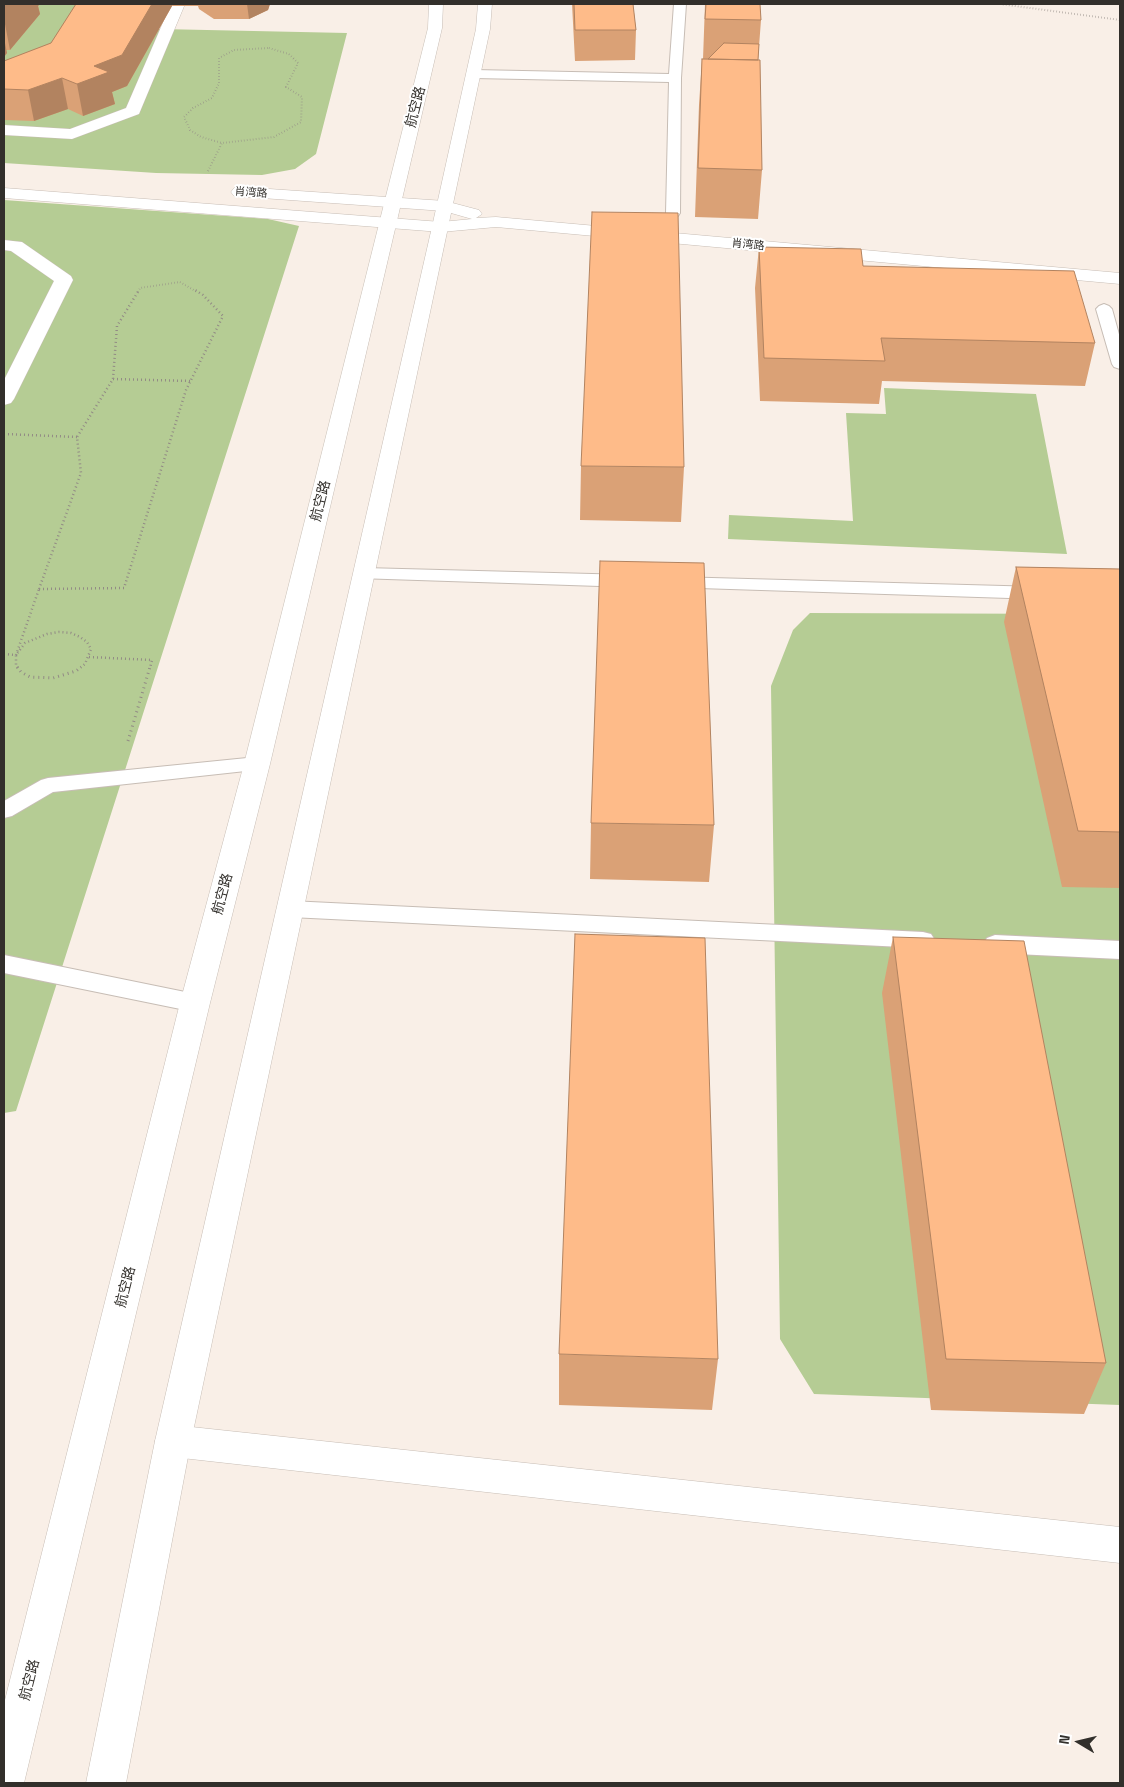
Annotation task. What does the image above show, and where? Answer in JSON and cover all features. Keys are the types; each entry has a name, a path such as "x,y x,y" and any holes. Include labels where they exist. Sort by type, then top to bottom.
{"main road":[{"path":"4,130 72,134 133,111 178,4"},
{"name":"航空路","path":"4,1783 195,1003 257,764 391,213 435,28 436,4"},
{"path":"106,1783 173,1441 443,217 474,74 483,28 485,4"},
{"name":"肖湾路","path":"199,189 391,213"},
{"name":"肖湾路","path":"4,193 195,207 391,213 443,217 1120,280"},
{"path":"4,245 16,246 64,280 4,399"},
{"path":"173,1441 1120,1545"}],"lane":[{"path":"673,213 675,78 680,4"},
{"path":"474,74 675,78"},
{"path":"1104,309 1120,364"},
{"path":"364,574 1060,593"},
{"path":"4,811 48,785 257,764"},
{"path":"290,909 942,941"},
{"path":"972,943 1120,950"},
{"path":"4,964 195,1003"}],"path":[{"path":"1000,4 1120,20"},
{"path":"270,48 289,54 298,64 286,87 302,97 301,122 274,137 222,143 200,137 190,130 184,117 193,108 212,98 219,83 219,58 234,50 270,48"},
{"path":"199,189 222,143"},
{"path":"16,655 25,643 35,638 59,632 71,633 87,642 90,649 89,657 85,664 71,673 52,678 41,678 22,672 16,666 16,655 39,588 81,473 77,436 113,379 117,326 140,288 180,282 203,295 223,316 191,381 154,490 124,588 39,588"},
{"path":"113,379 191,381"},
{"path":"4,434 77,436"},
{"path":"4,654 16,655"},
{"path":"89,657 152,660 117,778"}],"green space":[{"path":"4,4 81,4 67,27 347,33 316,154 295,169 262,175 156,173 4,163"},
{"path":"4,200 268,219 299,226 16,1111 4,1113"},
{"path":"884,388 1036,394 1067,554 728,539 729,515 853,521 846,413 886,414"},
{"path":"810,613 1095,614 1120,617 1120,1405 814,1394 780,1339 771,686 793,630"}],"building":[{"path":"76,4 152,4 122,55 94,66 109,72 77,84 62,78 28,90 4,89 4,61 51,43"},
{"path":"574,4 633,4 636,30 575,30"},
{"path":"706,4 760,4 761,20 705,19"},
{"path":"724,43 759,44 758,60 708,59"},
{"path":"702,59 760,60 762,170 698,168"},
{"path":"592,212 678,213 684,467 581,466"},
{"path":"759,247 861,249 863,266 1074,271 1095,343 881,338 885,361 764,358"},
{"path":"600,561 704,563 714,825 591,823"},
{"path":"1016,567 1120,569 1120,832 1078,831"},
{"path":"575,934 705,938 718,1359 559,1354"},
{"path":"893,937 1024,941 1106,1363 946,1359"}]}
